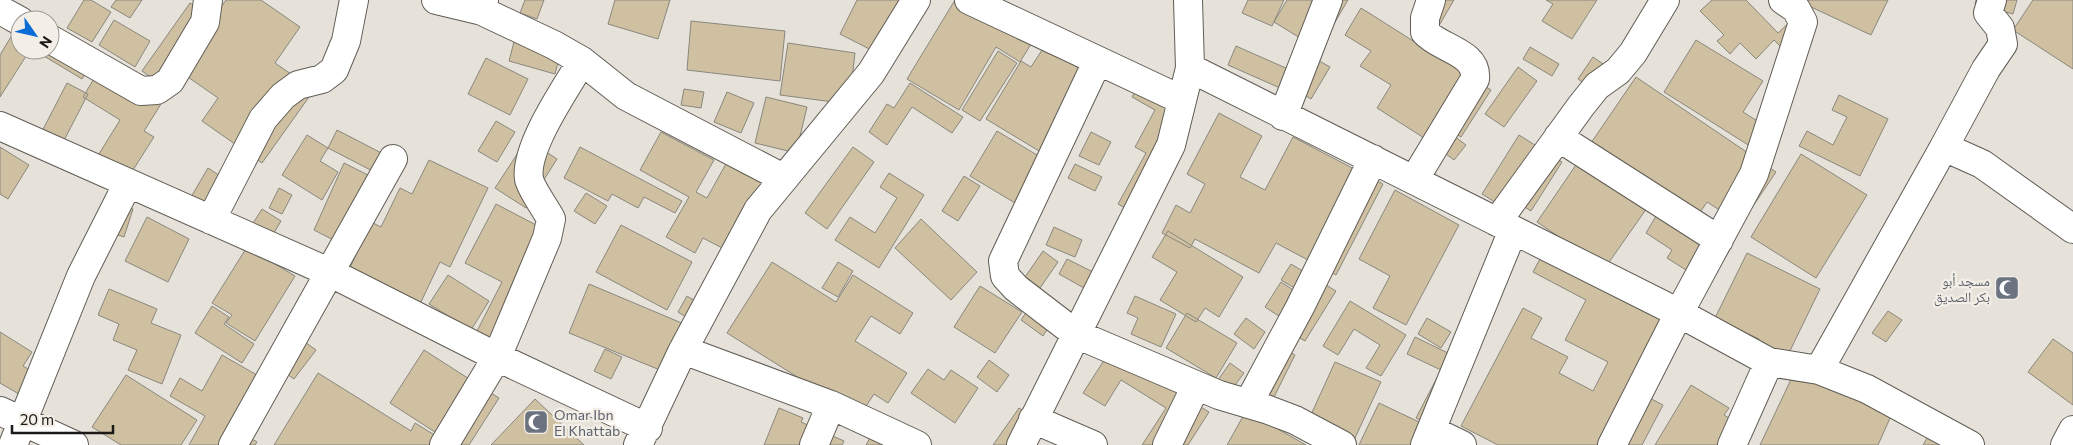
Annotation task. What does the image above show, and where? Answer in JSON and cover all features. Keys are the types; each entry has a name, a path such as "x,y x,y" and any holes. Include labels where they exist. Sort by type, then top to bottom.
{"street":[{"path":"60,45 141,91 157,90 170,81 205,22 208,0"},
{"path":"211,220 263,119 283,96 298,85 322,79 334,70 346,41 354,0"},
{"path":"436,0 483,6 582,61 626,96 784,178"},
{"path":"0,126 331,273 497,356 643,436 683,350 758,210 871,74 916,0"},
{"path":"969,0 1097,62 1182,100"},
{"path":"1021,445 1171,145 1190,68 1188,0"},
{"path":"1283,116 1328,0"},
{"path":"1414,180 1475,79 1476,70 1471,61 1432,41 1425,32 1425,18 1431,0"},
{"path":"1462,445 1428,437 1505,226 1558,137 1597,86 1618,71 1633,53 1665,0"},
{"path":"1612,445 1679,313 1754,174 1803,22 1796,8 1783,0"},
{"path":"1819,370 1986,69 2003,44 2000,28 1988,13 1992,0"},
{"path":"444,445 497,356 547,238 551,219 529,180 529,162 543,126 582,61"},
{"path":"1097,62 1003,261 1005,276 1016,288 1076,334 1196,386 1295,420 1342,445"},
{"path":"1190,68 1679,313 1769,362 1819,370 1867,389 1970,445"},
{"path":"1558,137 1719,240"},
{"path":"1944,147 1982,164 2073,229"},
{"path":"233,445 394,159"},
{"path":"1248,404 1300,307 1373,159"},
{"path":"74,445 12,426 81,276 128,183"},
{"path":"683,350 832,405 917,445"},
{"path":"1732,445 1769,362"},
{"path":"1167,445 1196,386"},
{"path":"814,445 832,405"},
{"path":"1033,419 1092,445"},
{"path":"2065,445 2073,430"}],"building":[{"path":"84,0 91,0 111,12 92,42 67,28"},
{"path":"116,0 142,0 130,18 111,7"},
{"path":"226,0 261,0 300,27 275,63 314,90 262,163 202,121 218,98 185,75 173,93 142,71 190,3 213,18"},
{"path":"525,0 544,0 537,19 520,13"},
{"path":"615,0 670,0 658,39 608,24"},
{"path":"857,0 912,0 883,56 840,34"},
{"path":"955,0 959,0 1031,44 1020,62 996,47 959,110 907,79"},
{"path":"1248,0 1284,0 1272,26 1242,13"},
{"path":"1287,0 1348,0 1314,58 1330,67 1311,99 1286,84 1310,44 1274,22"},
{"path":"1435,0 1454,0 1437,29"},
{"path":"1546,0 1597,0 1572,39 1542,21 1553,4"},
{"path":"1712,0 1746,0 1778,33 1793,19 1813,40 1793,59 1774,40 1756,59 1740,43 1730,54 1717,41 1724,35 1700,11"},
{"path":"1796,0 1888,0 1871,35"},
{"path":"1976,0 2017,0 2013,14 1975,4"},
{"path":"2033,0 2073,0 2073,69 2013,30"},
{"path":"1361,8 1491,90 1461,137 1443,126 1432,143 1377,108 1391,85 1360,66 1371,51 1345,35"},
{"path":"114,20 150,41 135,67 99,45"},
{"path":"691,21 785,31 780,81 687,70"},
{"path":"10,38 10,60 24,60 0,97 0,55"},
{"path":"515,38 561,51 555,74 509,61"},
{"path":"1696,40 1763,81 1743,112 1767,127 1753,148 1664,92"},
{"path":"788,43 855,53 849,104 780,95"},
{"path":"1236,46 1288,69 1280,88 1228,65"},
{"path":"1044,47 1092,76 1044,154 986,119 1021,61 1031,67"},
{"path":"1530,47 1559,64 1552,76 1523,59"},
{"path":"998,51 1017,63 980,121 962,110"},
{"path":"60,53 93,62 82,79 51,60 60,60"},
{"path":"1593,57 1619,75 1603,97 1578,79"},
{"path":"486,58 528,79 510,115 468,94"},
{"path":"101,67 161,104 144,131 154,137 126,181 94,162 120,120 83,97"},
{"path":"1518,67 1537,81 1504,127 1485,114"},
{"path":"1143,77 1195,106 1164,163 1143,218 1118,204 1146,153 1135,147 1155,110 1132,97"},
{"path":"1636,77 1776,172 1741,224 1707,202 1699,214 1654,198 1605,268 1537,222"},
{"path":"67,83 88,94 59,150 38,139"},
{"path":"910,83 963,117 952,133 912,107 887,145 869,132 887,104 894,108"},
{"path":"684,89 704,92 701,108 681,105"},
{"path":"727,92 754,103 741,133 714,122"},
{"path":"1839,95 1888,119 1860,176 1799,146 1807,131 1833,145 1847,117 1832,110"},
{"path":"766,97 807,107 796,153 755,143"},
{"path":"1219,113 1262,136 1240,177 1265,190 1293,137 1383,184 1336,275 1276,243 1259,273 1195,239 1190,248 1162,233 1176,205 1190,213 1205,184 1187,174"},
{"path":"496,121 515,132 497,162 478,151"},
{"path":"337,130 393,159 384,177 328,148"},
{"path":"1446,130 1466,145 1454,160 1434,145"},
{"path":"997,131 1047,161 1020,206 970,176"},
{"path":"661,132 714,160 696,192 707,198 727,162 767,183 730,252 703,238 695,253 666,237 689,197 640,170"},
{"path":"1091,132 1111,142 1099,165 1079,156"},
{"path":"307,135 328,148 320,161 338,172 322,200 282,175"},
{"path":"1519,135 1562,162 1531,211 1515,201 1509,211 1482,194"},
{"path":"527,139 557,159 526,208 495,188"},
{"path":"0,147 29,165 8,199 0,194"},
{"path":"580,147 682,201 675,213 644,197 638,208 612,194 608,201 564,178"},
{"path":"853,147 874,162 827,229 805,213"},
{"path":"1801,154 1867,195 1816,278 1751,237"},
{"path":"429,160 488,188 450,267 440,262 419,306 348,272 371,222 381,227 400,188 412,194"},
{"path":"344,163 376,179 343,245 314,230"},
{"path":"1075,164 1102,177 1095,191 1068,178"},
{"path":"208,168 231,183 213,211 191,197"},
{"path":"889,173 924,195 879,268 835,240 850,217 875,233 897,198 880,187"},
{"path":"964,176 980,186 958,221 942,211"},
{"path":"279,188 292,195 282,214 269,208"},
{"path":"1395,190 1459,225 1406,325 1373,308 1390,276 1359,259"},
{"path":"586,193 607,206 595,224 574,211"},
{"path":"111,202 133,209 124,237 103,230"},
{"path":"496,204 557,236 509,351 476,333 502,282 465,263"},
{"path":"1662,206 1731,248 1708,284 1667,258 1672,250 1646,233"},
{"path":"262,209 281,221 268,243 248,231"},
{"path":"147,217 189,239 168,282 125,261"},
{"path":"921,219 977,272 951,300 895,248"},
{"path":"621,225 692,262 667,310 596,272"},
{"path":"1054,227 1082,240 1075,257 1046,245"},
{"path":"1168,231 1243,277 1219,317 1205,308 1196,322 1160,300 1177,272 1152,257"},
{"path":"247,247 295,276 255,341 226,323 232,315 212,303"},
{"path":"1043,251 1058,262 1040,288 1025,277"},
{"path":"1747,253 1820,289 1787,357 1758,343 1759,339 1715,318"},
{"path":"1541,257 1671,324 1636,391 1663,405 1642,445 1498,445 1461,426 1523,308 1542,318 1531,338 1568,357 1559,373 1593,391 1608,362 1565,340 1586,300 1533,272"},
{"path":"1067,259 1093,272 1084,288 1059,274"},
{"path":"772,262 836,302 853,275 913,313 900,334 871,316 855,341 907,373 888,403 874,394 863,411 831,398 727,333"},
{"path":"838,262 853,271 838,297 822,288"},
{"path":"1291,264 1336,291 1305,341 1290,332 1311,298 1281,280"},
{"path":"448,275 489,301 471,330 429,304"},
{"path":"1281,282 1307,299 1291,324 1265,307"},
{"path":"1483,282 1434,427 1416,418 1441,370 1407,354 1415,337 1448,353"},
{"path":"589,284 703,332 660,370 569,333"},
{"path":"980,286 1022,312 995,353 954,327"},
{"path":"109,289 157,309 151,323 181,335 162,384 128,370 137,350 113,340 119,324 98,315"},
{"path":"687,296 712,311 702,327 678,312"},
{"path":"1135,296 1176,314 1161,347 1131,334 1138,318 1127,313"},
{"path":"1350,301 1406,335 1381,376 1366,368 1380,345 1354,329 1338,355 1323,346"},
{"path":"1032,304 1053,320 1043,336 1021,320"},
{"path":"212,306 229,317 224,324 254,344 242,363 195,333"},
{"path":"1888,311 1902,320 1886,342 1872,333"},
{"path":"1187,313 1237,343 1216,378 1166,348"},
{"path":"1246,318 1265,332 1254,349 1234,334"},
{"path":"1427,318 1451,332 1441,348 1418,334"},
{"path":"0,332 32,352 23,366 42,377 29,400 0,383"},
{"path":"291,332 316,350 294,379 270,362"},
{"path":"2053,339 2073,353 2073,405 2028,372"},
{"path":"1282,348 1295,355 1273,399 1259,391"},
{"path":"605,349 622,357 611,379 594,371"},
{"path":"424,350 499,398 469,445 455,445 390,403"},
{"path":"1110,351 1209,412 1188,445 1142,445 1166,408 1121,380 1105,406 1083,393"},
{"path":"222,355 278,387 232,427 257,442 255,445 189,445 205,416 170,396 180,378 202,391"},
{"path":"989,360 1009,375 997,392 977,377"},
{"path":"1335,362 1381,382 1354,440 1309,419"},
{"path":"1230,363 1244,373 1223,401 1210,391"},
{"path":"928,369 944,380 951,370 978,388 955,423 911,393"},
{"path":"1795,371 1891,416 1878,445 1760,445"},
{"path":"318,373 411,431 415,423 451,445 274,445"},
{"path":"126,375 197,420 181,445 121,445 92,427"},
{"path":"1691,385 1729,408 1724,415 1751,432 1743,445 1655,445"},
{"name":"Omar Ibn El Khattab","path":"535,399 584,445 491,445"},
{"path":"1379,403 1436,430 1429,445 1359,445"},
{"path":"779,408 803,418 801,422 844,441 842,445 764,445"},
{"path":"1019,408 1036,420 1018,445 993,445"},
{"path":"1246,411 1306,445 1227,445"},
{"path":"1929,435 1944,445 1923,445"},
{"path":"871,436 889,445 866,445"}],"place":[{"name":"مسجد أبو بكر الصديق","path":"2007,288"},
{"name":"Omar Ibn El Khattab","path":"536,422"}]}
